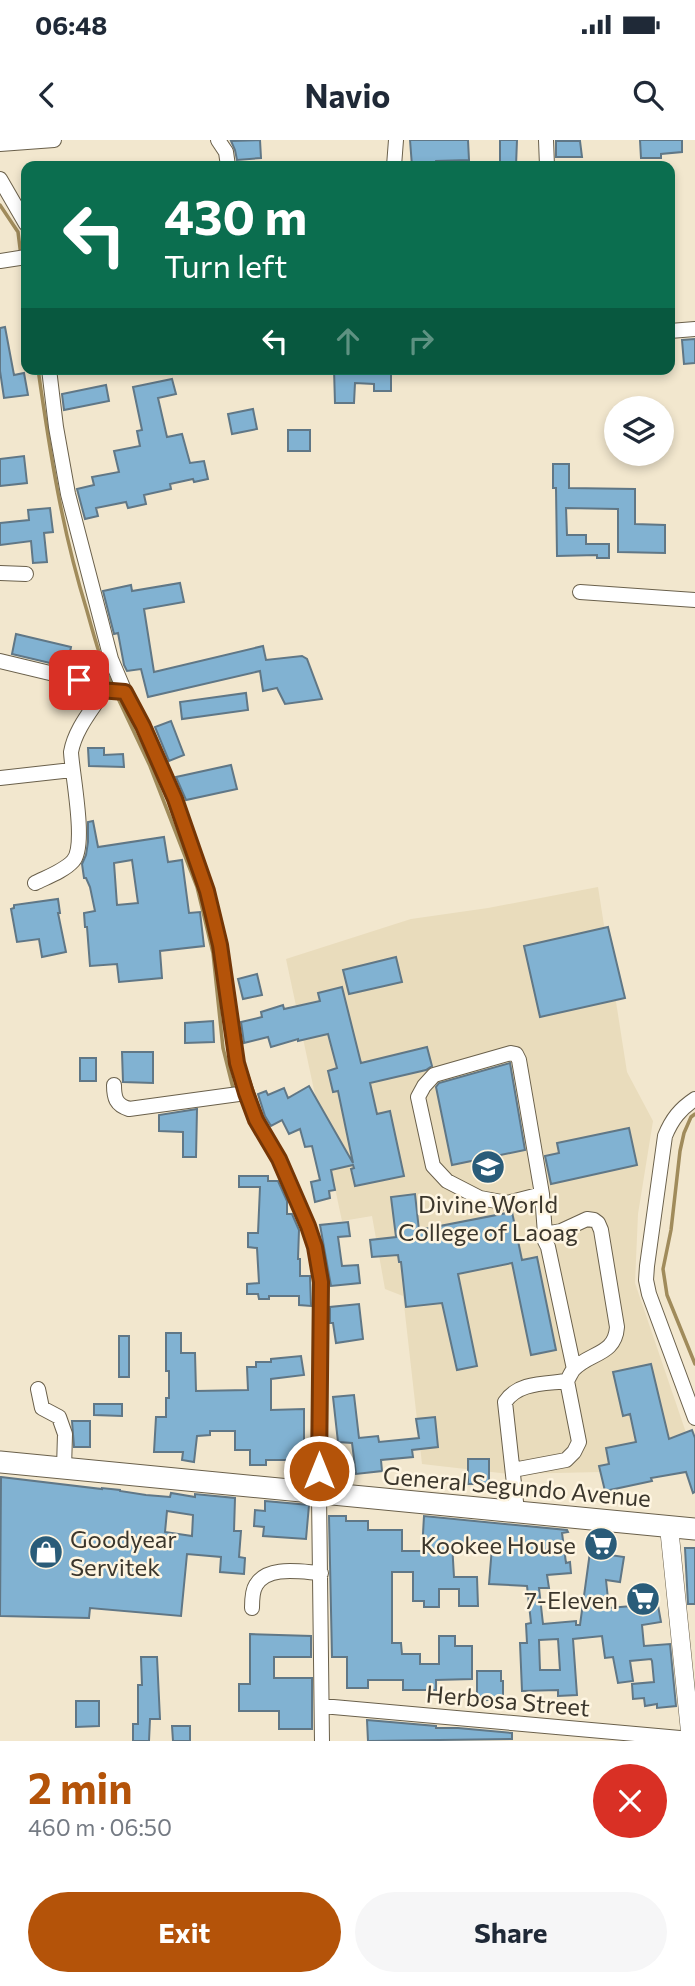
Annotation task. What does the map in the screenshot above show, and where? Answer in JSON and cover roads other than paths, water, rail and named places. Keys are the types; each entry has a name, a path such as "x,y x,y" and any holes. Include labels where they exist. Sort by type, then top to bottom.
{"highway":[{"name":"General Segundo Avenue","path":"0,1462 695,1529"}],"main road":[{"path":"669,1527 691,1740"}],"street":[{"path":"0,144 54,140"},
{"path":"218,140 226,152 227,161"},
{"path":"394,161 396,140"},
{"path":"547,140 547,161"},
{"path":"0,179 21,215"},
{"path":"0,261 21,258"},
{"path":"675,331 695,329"},
{"path":"50,375 68,494 111,659 115,691 143,726 175,799 207,891 220,945 237,1063 246,1093 256,1120 279,1159 308,1226 318,1262 321,1282 319,1494 322,1741"},
{"path":"0,573 26,574"},
{"path":"580,592 695,600"},
{"path":"0,661 115,691"},
{"path":"35,883 69,864 78,853 79,823 72,770 72,741 115,691"},
{"path":"0,778 72,770"},
{"path":"513,1470 566,1460 579,1442 571,1375 550,1256 544,1240 542,1194 519,1060 516,1054 511,1053 434,1075 418,1097 433,1166 447,1181 480,1198 507,1203 542,1194"},
{"path":"114,1085 114,1097 118,1103 129,1109 246,1093"},
{"path":"695,1099 682,1107 665,1136 646,1280 695,1418"},
{"path":"517,1511 505,1402 510,1393 571,1375 612,1345 617,1337 601,1230 594,1220 587,1219 561,1231 545,1234"},
{"path":"38,1389 42,1408 59,1417 65,1434 64,1468"},
{"path":"252,1608 254,1587 275,1572 321,1573"},
{"name":"Herbosa Street","path":"322,1706 691,1740"}],"waterway":[{"path":"0,205 18,232 21,256"},
{"path":"39,375 70,551 98,649 113,687"},
{"path":"116,694 150,766 197,887 213,953 223,1048 233,1088"},
{"path":"695,1114 684,1133 680,1151 671,1230 663,1269 667,1295 695,1364"}],"place":[{"name":"Divine World College of Laoag","path":"488,1167"},
{"name":"Kookee House","path":"601,1544"},
{"name":"Goodyear Servitek","path":"46,1552"},
{"name":"7-Eleven","path":"643,1599"}]}
